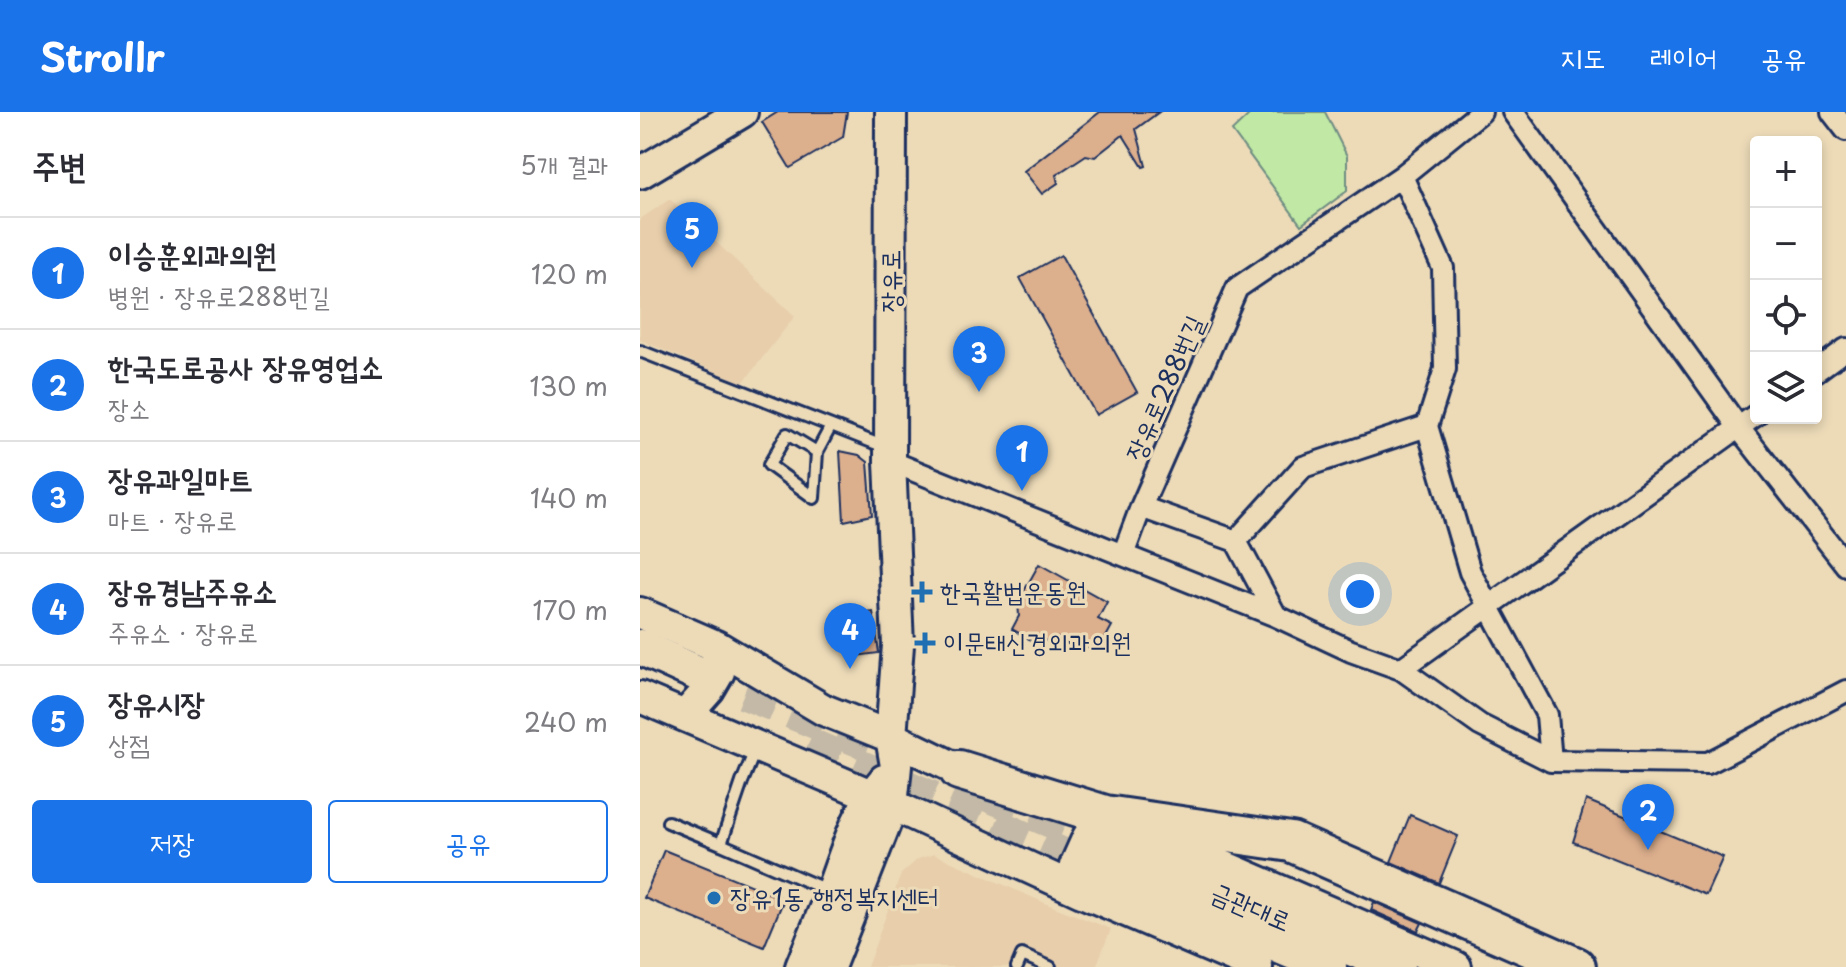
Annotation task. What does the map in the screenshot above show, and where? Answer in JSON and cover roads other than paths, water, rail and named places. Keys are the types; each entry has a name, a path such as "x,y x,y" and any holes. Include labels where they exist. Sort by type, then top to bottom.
{"highway":[{"path":"959,770 1098,855 1291,842 1576,967"}],"main road":[{"name":"장유로","path":"882,800 893,752 898,645 890,455 891,112"},
{"path":"640,173 731,115"},
{"path":"640,613 697,682 757,747 882,800 1098,855 1456,967"},
{"path":"640,647 697,682"},
{"path":"640,670 824,710 893,752 959,770"},
{"path":"640,697 697,682"},
{"path":"801,967 853,832 882,800"},
{"path":"829,967 882,800"},
{"path":"1098,855 1257,967"},
{"name":"금관대로","path":"1098,855 1329,967"},
{"name":"금관대로","path":"1098,855 1222,895 1397,967"}],"street":[{"name":"장유로288번길","path":"1123,555 1237,288 1402,176 1481,112"},
{"path":"1513,112 1739,428 1846,565"},
{"path":"1832,112 1846,130"},
{"path":"1402,176 1443,268 1445,369 1427,426 1470,572 1547,715 1551,761"},
{"path":"1822,367 1846,349"},
{"path":"1401,669 1750,420"},
{"path":"1236,541 1303,467 1427,426"},
{"path":"890,455 1123,555 1276,616 1351,651 1401,669 1480,725 1551,761 1708,763 1846,691"},
{"path":"1141,507 1236,541 1276,616"}],"lane":[{"path":"640,351 831,426 890,455"},
{"path":"817,452 787,434 769,465 814,498 817,452 831,426"},
{"path":"721,844 757,747"},
{"path":"668,822 831,892"},
{"path":"1017,967 1022,955 1050,967"}],"tunnel":[{"path":"697,673 919,765"},
{"path":"808,744 1096,869"},
{"path":"986,794 1107,844"}],"place":[{"name":"장유시장","path":"692,268"},
{"name":"장유과일마트","path":"979,392"},
{"name":"이승훈외과의원","path":"1022,491"},
{"name":"한국활법운동원","path":"922,592"},
{"name":"이문태신경외과의원","path":"925,643"},
{"name":"장유경남주유소","path":"850,669"},
{"name":"한국도로공사 장유영업소","path":"1648,850"},
{"name":"장유1동 행정복지센터","path":"714,898"}]}
